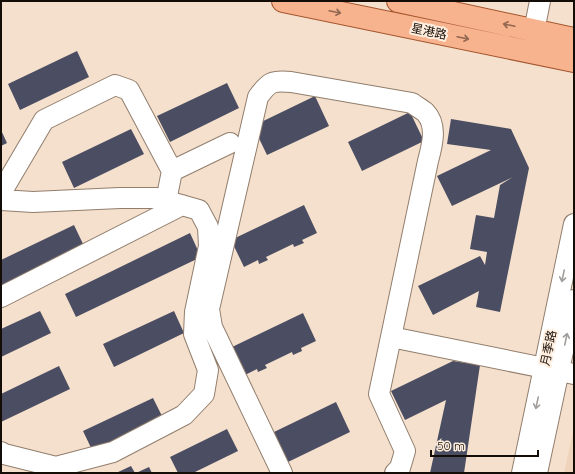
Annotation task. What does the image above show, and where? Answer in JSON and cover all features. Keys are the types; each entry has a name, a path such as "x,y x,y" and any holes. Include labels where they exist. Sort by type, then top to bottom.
{"main road":[{"name":"星港路","path":"283,1 574,61"},
{"name":"星港路","path":"398,1 574,39"}],"street":[{"path":"534,31 540,1"},
{"path":"282,473 212,327 209,309 258,97 266,86 277,81 291,82 412,103 426,113 432,124 433,140 379,394 405,451 400,468 394,473"},
{"path":"1,192 44,120 115,85 129,90 172,171 174,203"},
{"path":"172,171 230,143"},
{"path":"1,200 33,202 157,198 199,210 208,227 209,246 195,312 194,334 208,370 204,394 184,415 114,452 56,467 1,452"},
{"path":"1,297 174,203"},
{"name":"月季路","path":"522,473 559,371 574,224"},
{"name":"月季路","path":"537,473 574,300"},
{"path":"391,337 559,371"}],"shaded area":[{"path":"574,427 574,473 564,473"}],"building":[{"path":"77,51 89,77 20,110 8,84"},
{"path":"227,83 239,108 170,142 157,116"},
{"path":"315,96 329,126 267,155 253,126"},
{"path":"410,112 424,141 362,171 348,142"},
{"path":"451,119 511,129 529,168 500,312 476,307 479,291 433,315 418,286 480,256 485,265 487,252 470,249 476,215 494,218 500,185 513,177 452,206 437,176 491,150 447,144"},
{"path":"131,129 144,154 74,188 62,162"},
{"path":"1,130 7,143 1,146"},
{"path":"304,205 317,233 302,240 304,243 294,247 293,244 266,257 268,260 259,264 258,260 244,267 231,240"},
{"path":"74,225 84,246 1,287 1,260"},
{"path":"190,233 201,257 76,317 65,294"},
{"path":"40,311 51,333 1,357 1,329"},
{"path":"174,311 184,333 114,367 103,344"},
{"path":"303,313 316,341 301,348 302,351 293,355 292,352 265,365 267,368 258,372 257,369 243,376 230,348"},
{"path":"453,361 480,365 464,473 430,473 446,400 405,420 391,391"},
{"path":"59,366 70,389 1,422 1,394"},
{"path":"153,398 164,420 94,454 83,431"},
{"path":"336,402 350,432 288,462 274,432"},
{"path":"227,429 238,451 193,473 178,473 170,457"},
{"path":"131,466 135,473 116,473"},
{"path":"149,467 152,473 136,473"}]}
